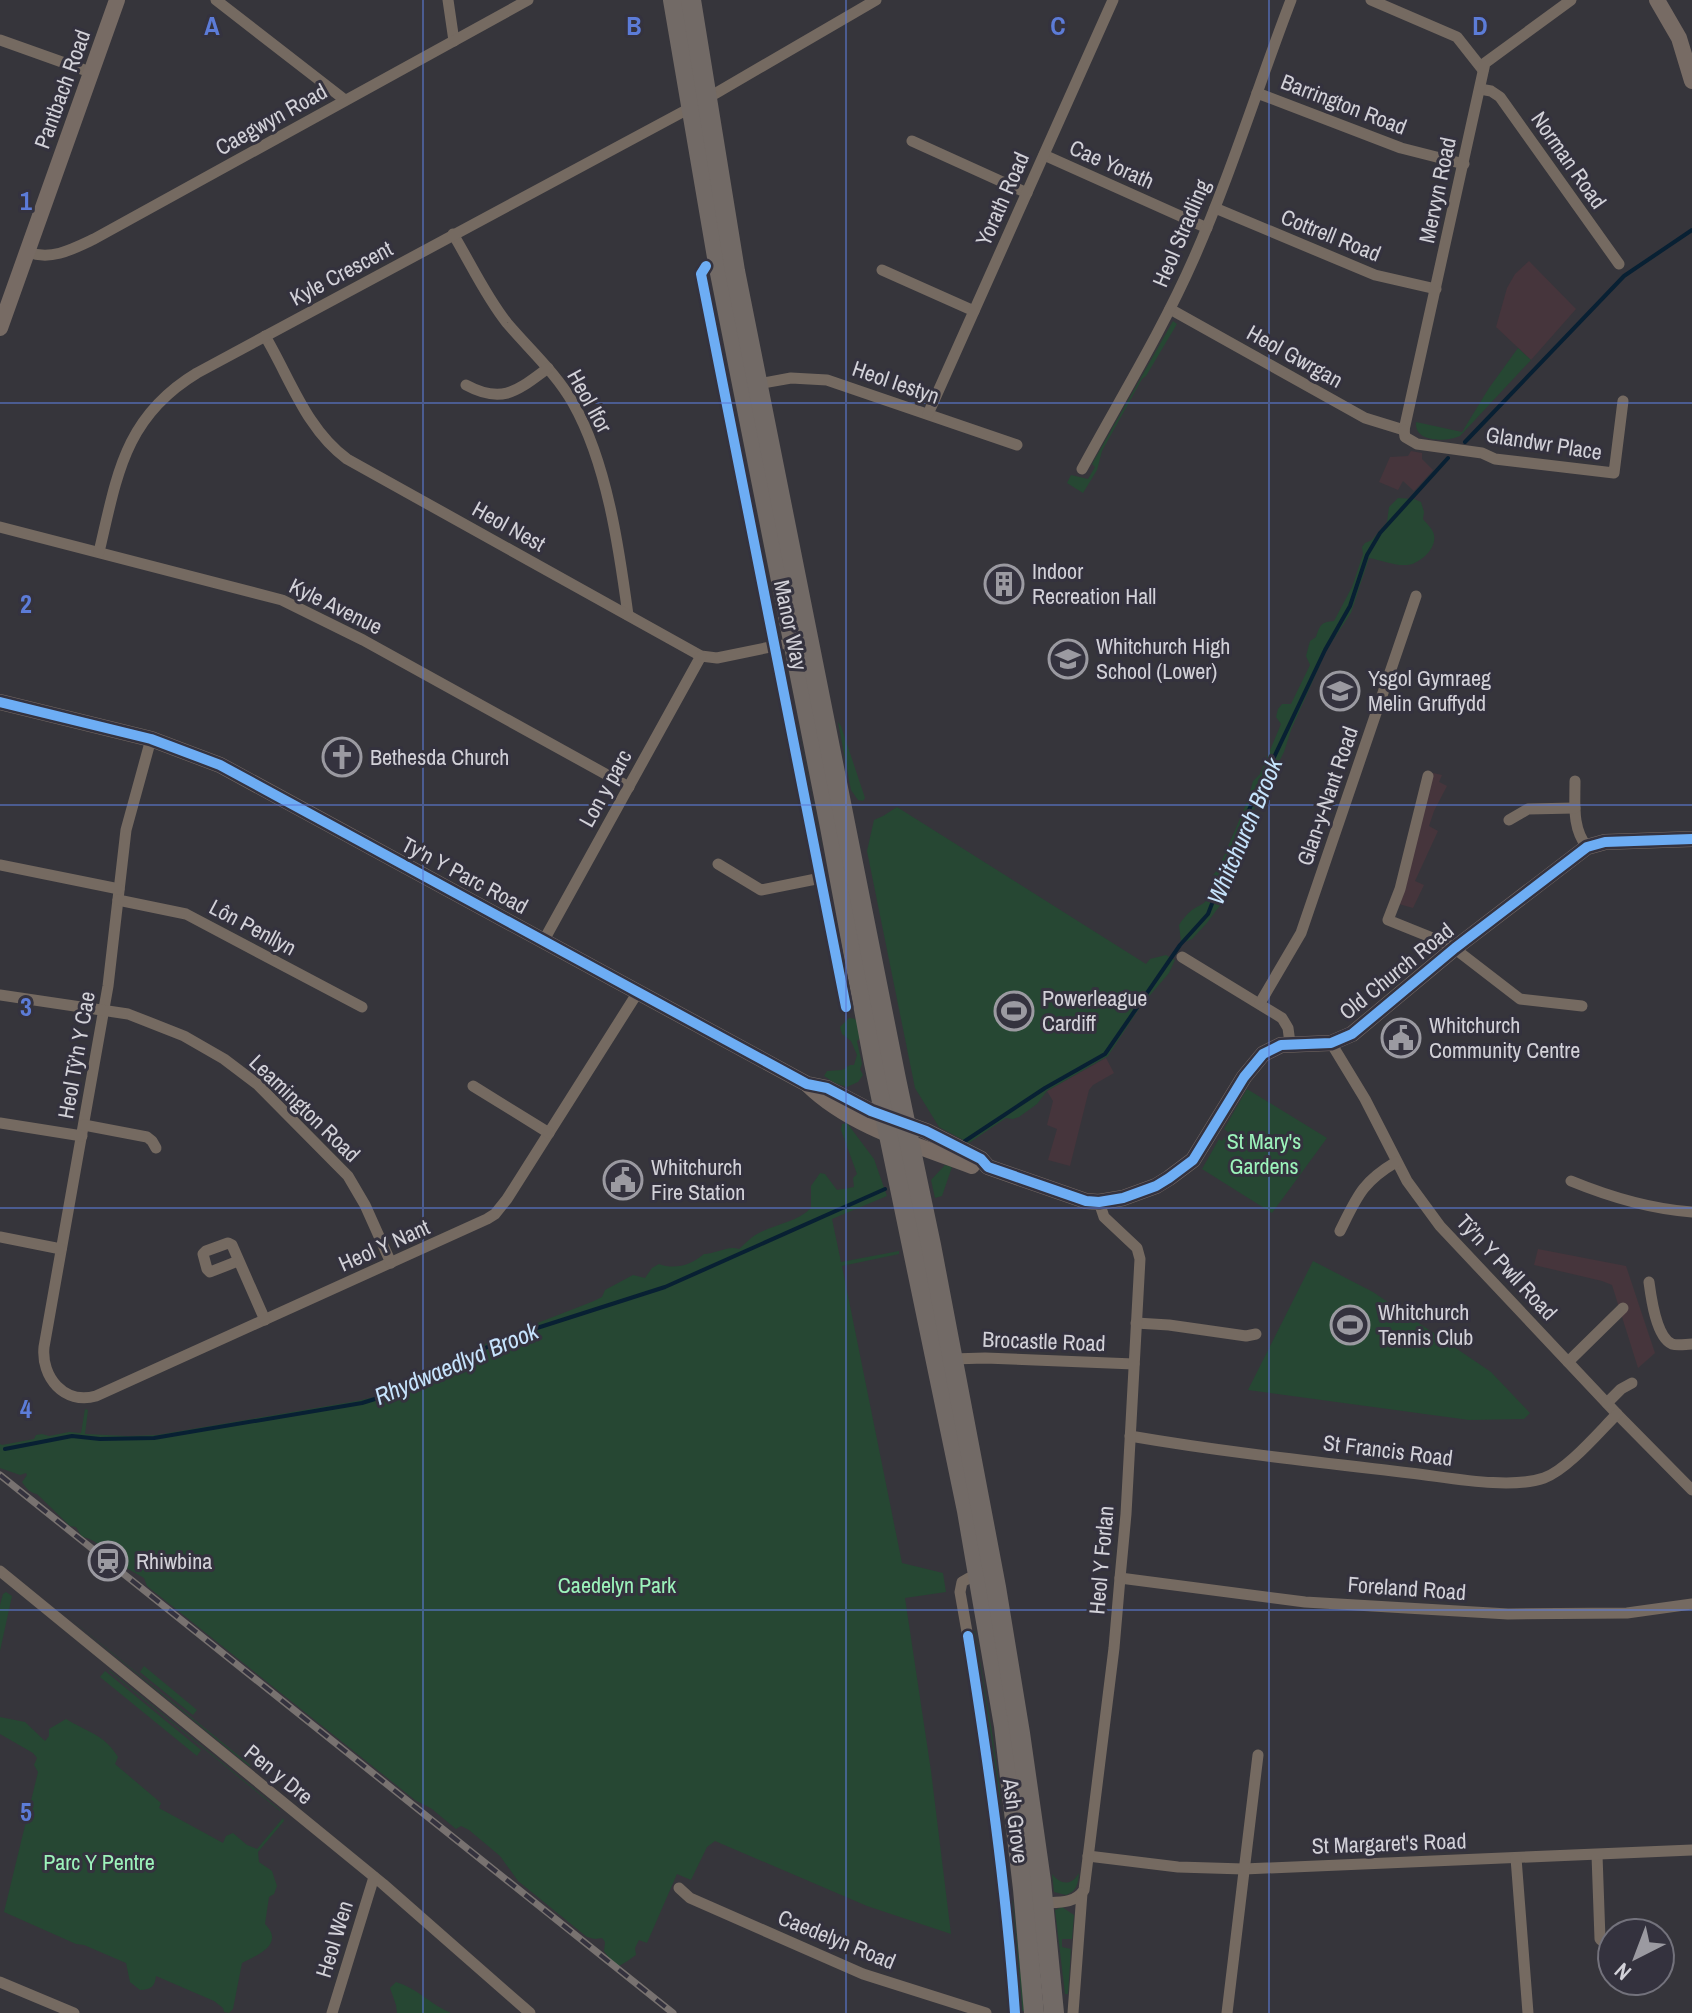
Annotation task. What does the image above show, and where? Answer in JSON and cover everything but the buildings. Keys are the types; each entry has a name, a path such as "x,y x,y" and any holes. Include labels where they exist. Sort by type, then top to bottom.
{"highway":[{"name":"Manor Way","path":"673,0 735,271 896,1079 897,1129"},
{"name":"Manor Way","path":"691,0 698,103 718,263 784,645 832,840 865,1020 897,1129"},
{"name":"Ash Grove","path":"897,1129 931,1245 1009,1661 1031,1807 1054,2013"},
{"name":"Ash Grove","path":"897,1129 1001,1700 1028,1930 1034,2013"}],"street":[{"name":"Pantbach Road","path":"0,328 117,0"},
{"path":"216,0 345,100"},
{"path":"448,0 454,41"},
{"name":"Caegwyn Road","path":"28,252 47,256 74,248 528,0"},
{"name":"Kyle Crescent","path":"99,552 123,459 136,430 164,396 185,380 698,103 876,0"},
{"name":"Yorath Road","path":"928,414 1113,0"},
{"name":"Heol Stradling","path":"1082,469 1170,309 1207,228 1291,0"},
{"path":"1371,0 1457,37 1483,70 1488,59 1571,0"},
{"path":"1657,0 1679,38 1692,81"},
{"path":"0,40 90,72"},
{"name":"Mervyn Road","path":"1404,430 1483,70"},
{"name":"Norman Road","path":"1480,89 1500,97 1619,264"},
{"name":"Barrington Road","path":"1257,93 1401,148 1464,164"},
{"path":"912,141 1027,193"},
{"name":"Cae Yorath","path":"1044,155 1207,228"},
{"name":"Cottrell Road","path":"1215,208 1375,275 1436,289"},
{"name":"Heol Ifor","path":"453,234 496,309 548,368 584,425 600,470 628,615"},
{"path":"882,270 974,311"},
{"name":"Heol Gwrgan","path":"1170,309 1365,418 1404,430"},
{"name":"Heol Nest","path":"265,336 316,430 347,459 701,656"},
{"path":"466,385 491,395 505,394 548,368"},
{"name":"Heol Iestyn","path":"758,384 791,378 827,380 1017,445"},
{"name":"Glandwr Place","path":"1404,430 1405,437 1417,444 1482,453 1495,459 1614,473 1623,401"},
{"name":"Kyle Avenue","path":"0,527 282,600 363,640 629,787"},
{"name":"Glan-y-Nant Road","path":"1260,1003 1301,933 1416,596"},
{"path":"701,656 717,658 784,645"},
{"name":"Manor Way","path":"784,645 821,878 846,1007"},
{"name":"Lon y parc","path":"544,940 701,656"},
{"name":"Ty'n Y Parc Road","path":"0,702 151,739 245,778 807,1084 821,1098 874,1128 897,1129"},
{"name":"Heol Tŷ'n Y Cae","path":"49,1378 43,1357 44,1347 104,1010 126,830 151,739"},
{"path":"1428,776 1400,889 1388,920 1450,945 1520,999 1582,1006"},
{"path":"1575,781 1576,826 1580,839 1587,847"},
{"path":"1509,820 1528,809 1575,808"},
{"name":"Old Church Road","path":"897,1129 926,1131 981,1159 988,1167 1076,1198 1099,1202 1136,1194 1156,1186 1184,1168 1199,1153 1253,1064 1269,1050 1290,1043 1331,1043 1355,1032 1455,948 1587,847 1605,842 1692,839"},
{"path":"718,864 761,890 821,878"},
{"name":"Lôn Penllyn","path":"0,865 186,914 362,1007"},
{"path":"1182,957 1282,1018 1288,1028 1290,1043"},
{"name":"Heol Y Nant","path":"49,1378 70,1395 96,1396 495,1214 638,992"},
{"name":"Leamington Road","path":"0,995 128,1014 184,1036 224,1059 257,1084 348,1176 391,1263"},
{"name":"Tŷ'n Y Pwll Road","path":"1331,1043 1365,1099 1396,1162 1440,1226 1692,1490"},
{"path":"473,1086 549,1133"},
{"path":"0,1123 147,1137 156,1148"},
{"path":"1340,1231 1364,1186 1396,1162"},
{"path":"1571,1181 1635,1203 1692,1212"},
{"name":"Heol Y Forlan","path":"1073,2013 1082,1893 1120,1578 1139,1252 1104,1217 1099,1202"},
{"path":"0,1237 61,1249"},
{"path":"238,1261 265,1320"},
{"path":"1649,1282 1653,1309 1666,1339 1675,1344 1692,1344"},
{"path":"1568,1362 1623,1308"},
{"path":"1136,1323 1246,1336 1256,1334"},
{"name":"Brocastle Road","path":"952,1359 1134,1364"},
{"path":"1607,1403 1632,1383"},
{"name":"St Francis Road","path":"1130,1436 1193,1447 1379,1469 1521,1482 1555,1473 1617,1414"},
{"name":"Pen y Dre","path":"2,1575 374,1877 530,2013"},
{"name":"Ash Grove","path":"977,1576 962,1582 960,1592 996,1822 1015,2013"},
{"name":"Foreland Road","path":"1120,1578 1305,1602 1508,1614 1627,1613 1692,1604"},
{"path":"1227,2013 1258,1755"},
{"name":"St Margaret's Road","path":"1088,1856 1178,1867 1244,1869 1692,1850"},
{"path":"1597,1855 1599,1917"},
{"path":"1516,1858 1528,2013"},
{"name":"Heol Wen","path":"332,2013 374,1877"},
{"name":"Caedelyn Road","path":"679,1888 690,1898 843,1966 986,2013"},
{"path":"1042,1903 1073,1900 1082,1893"},
{"path":"0,1982 74,2013"}],"shaded area":[{"path":"1529,261 1576,309 1531,360 1496,327 1507,288 1515,274"},
{"path":"1411,451 1422,453 1422,459 1433,470 1414,491 1403,481 1398,490 1379,482 1390,457 1408,456"},
{"path":"1433,773 1442,775 1439,782 1447,786 1429,826 1438,831 1415,881 1424,885 1413,908 1399,904"},
{"path":"1106,1058 1114,1073 1089,1090 1070,1166 1048,1160 1057,1129 1047,1125 1053,1101 1047,1091"},
{"path":"1538,1249 1626,1266 1655,1353 1638,1368 1612,1285 1534,1265"}],"green space":[{"path":"710,303 714,311 757,524 755,524"},
{"path":"1173,321 1177,324 1142,379 1102,451 1097,470 1083,493 1067,483 1071,475 1088,479 1095,467 1092,464"},
{"path":"1518,348 1531,360 1460,436 1439,440 1420,434 1416,422 1462,432"},
{"path":"1398,498 1421,502 1423,519 1434,535 1433,545 1422,559 1412,564 1392,564 1369,558 1351,613 1327,649 1284,752 1248,822 1224,900 1192,939 1181,941 1179,925 1207,899 1213,876 1247,802 1253,781 1260,774 1281,724 1276,717 1278,709 1282,704 1291,704 1310,665 1306,656 1310,641 1322,625 1334,621 1352,587 1363,554 1362,547 1387,522 1389,507"},
{"path":"838,722 865,798 863,801 858,800 851,790"},
{"path":"798,726 822,847 818,848 794,727"},
{"name":"Powerleague Cardiff","path":"897,807 1146,964 1150,959 1166,955 1175,960 1169,973 1140,1007 1108,1056 1047,1091 1037,1104 1019,1117 1006,1118 969,1143 939,1127 915,1088 867,851 874,820"},
{"path":"849,1018 856,1019 860,1027 861,1037 857,1041 863,1075 858,1082 847,1087 824,1076 827,1071 854,1065 857,1055 840,1027"},
{"name":"St Mary's Gardens","path":"1247,1089 1327,1138 1272,1213 1202,1169 1219,1139 1222,1141 1228,1132 1224,1129"},
{"name":"Caedelyn Park","path":"847,1123 874,1159 887,1196 832,1219 841,1262 899,1251 899,1254 842,1266 902,1563 943,1573 946,1592 905,1598 951,1934 867,1906 715,1841 707,1847 691,1880 677,1874 647,1943 639,1940 636,1955 619,1966 604,1951 602,1938 587,1937 518,1881 500,1856 469,1830 461,1826 456,1829 432,1809 415,1800 147,1586 144,1578 120,1564 93,1541 82,1537 76,1527 70,1526 27,1488 22,1482 26,1473 20,1475 0,1468 0,1444 34,1439 42,1434 81,1433 85,1409 88,1410 85,1434 157,1435 383,1395 494,1340 594,1301 602,1297 605,1290 633,1275 645,1278 659,1264 671,1267 683,1265 704,1254 739,1249 756,1235 793,1220 811,1208 811,1186 820,1173 825,1174 837,1190 854,1187 853,1178 857,1174 841,1130 842,1124"},
{"path":"945,1165 952,1167 942,1196 935,1198 931,1180"},
{"name":"Whitchurch Tennis Club","path":"1313,1261 1373,1292 1491,1372 1530,1413 1524,1419 1469,1420 1248,1390"},
{"path":"6,1592 12,1596 0,1651 0,1605"},
{"path":"61,1611 250,1765 251,1766 249,1766"},
{"path":"975,1631 1000,1791 1001,1824 972,1632"},
{"path":"144,1666 197,1710 193,1715 140,1672"},
{"path":"105,1671 201,1750 197,1756 100,1677"},
{"path":"109,1671 280,1810 280,1811"},
{"name":"Parc Y Pentre","path":"0,1717 25,1722 45,1741 49,1729 66,1719 95,1734 113,1749 118,1757 115,1764 161,1803 159,1808 223,1843 226,1836 233,1833 257,1849 283,1818 284,1821 258,1852 259,1862 272,1871 277,1886 269,1897 265,1924 272,1937 271,1943 242,1963 233,2009 229,2013 214,2001 156,1976 152,1986 140,1990 130,1982 126,1963 4,1912 38,1772 34,1765 37,1758 33,1753 0,1734"},
{"path":"1079,1873 1073,1891 1066,1895 1054,1892 1052,1874 1058,1880 1069,1882"},
{"path":"1009,1894 1013,1902 1025,2012 1021,2010"},
{"path":"1062,1907 1074,1915 1072,1939 1062,1939 1062,1947 1071,1949 1068,1994 1065,1994 1055,1910"},
{"path":"396,1982 451,2013 397,2013 390,1988"}],"waterway":[{"name":"Whitchurch Brook","path":"1465,442 1624,276 1692,230"},
{"name":"Whitchurch Brook","path":"965,1141 1045,1088 1105,1054 1180,945 1208,914 1247,814 1325,650 1350,606 1367,555 1380,533 1448,458"},
{"name":"Rhydwaedlyd Brook","path":"5,1449 72,1436 154,1438 362,1403 404,1390 512,1336 665,1287 885,1189"}],"railway":[{"path":"0,1475 673,2013"}],"cycle path":[{"path":"706,266 701,274 846,1007"},
{"path":"0,702 151,739 220,765 807,1084 827,1088 871,1111 926,1131 981,1159 988,1167 1086,1201 1123,1198 1169,1178 1193,1160 1244,1077 1263,1054 1281,1045 1331,1043 1352,1034 1455,948 1587,847 1605,842 1692,839"},
{"path":"968,1636 996,1824 1015,2013"}],"place":[{"name":"Indoor Recreation Hall","path":"1004,584"},
{"name":"Whitchurch High School (Lower)","path":"1068,659"},
{"name":"Ysgol Gymraeg Melin Gruffydd","path":"1340,691"},
{"name":"Bethesda Church","path":"342,757"},
{"name":"Powerleague Cardiff","path":"1014,1011"},
{"name":"Whitchurch Community Centre","path":"1401,1038"},
{"name":"Whitchurch Fire Station","path":"623,1180"},
{"name":"Whitchurch Tennis Club","path":"1350,1325"},
{"name":"Rhiwbina","path":"108,1561"}]}
